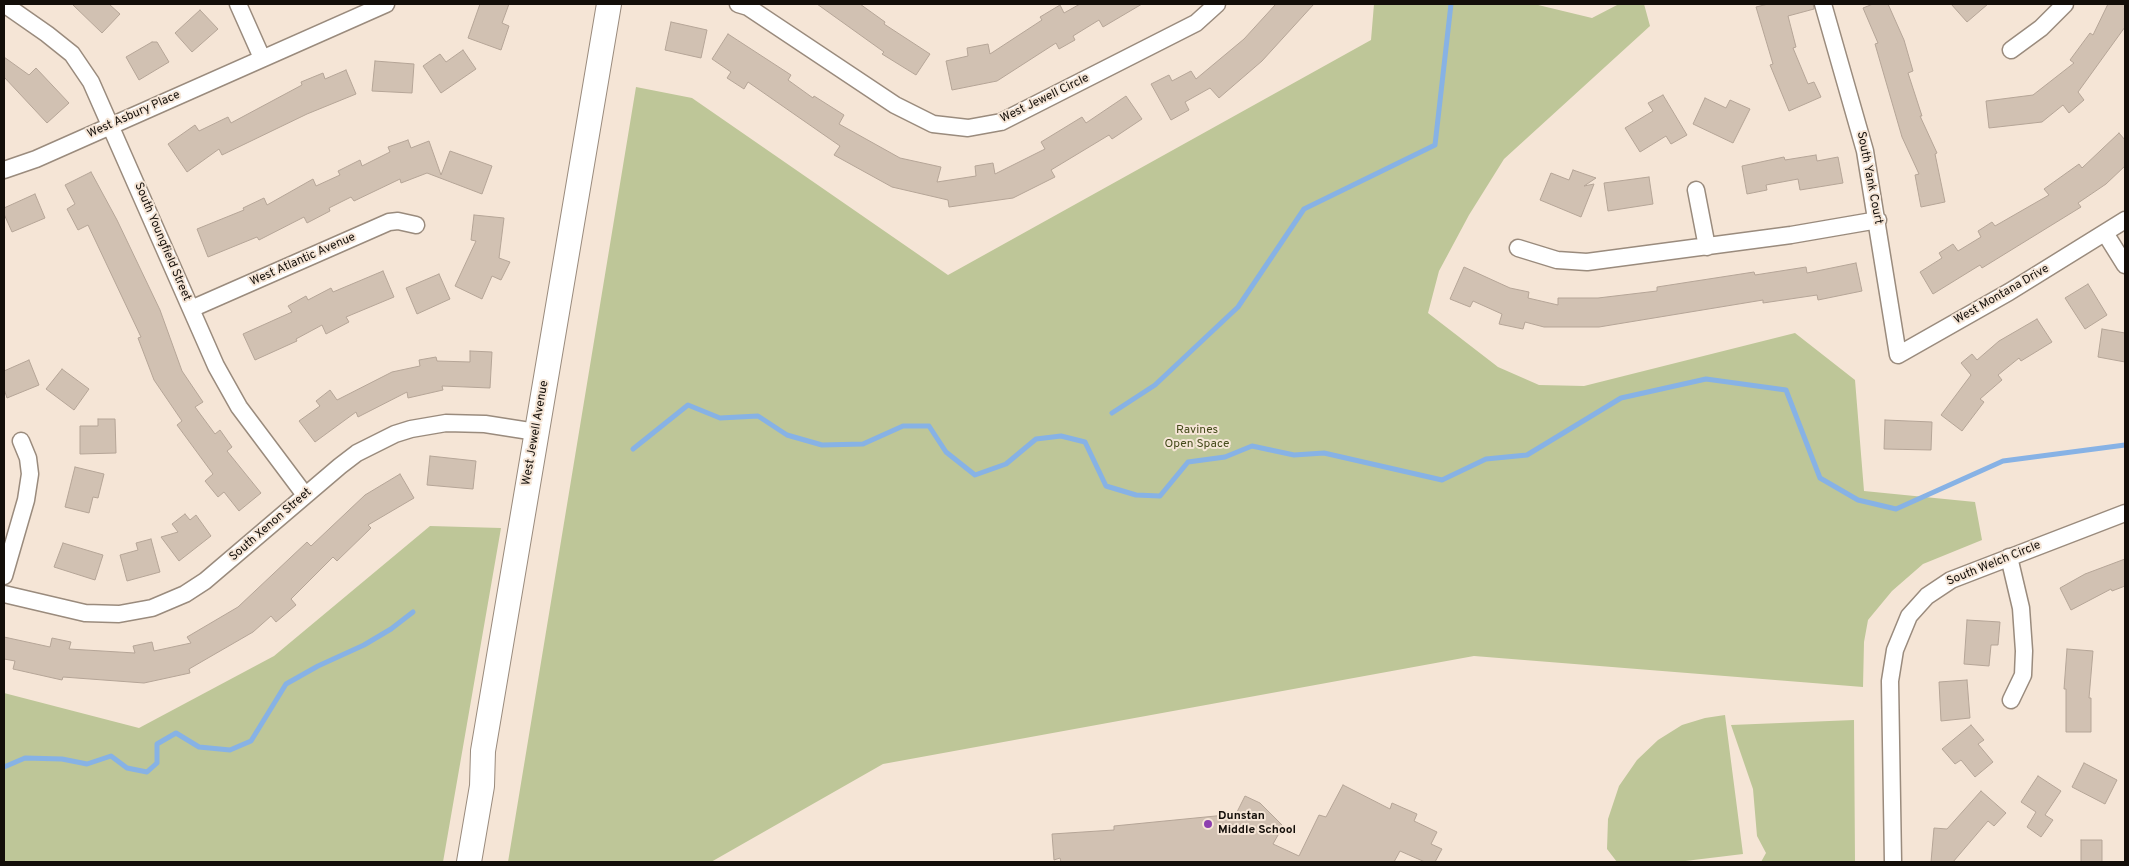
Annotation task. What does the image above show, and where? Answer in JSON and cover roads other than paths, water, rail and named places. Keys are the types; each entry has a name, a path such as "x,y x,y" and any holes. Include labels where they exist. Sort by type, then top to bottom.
{"main road":[{"name":"West Jewell Avenue","path":"469,862 482,786 483,751 609,4"}],"street":[{"name":"South Youngfield Street","path":"4,4 48,34 72,54 91,82 213,359 239,407 305,495"},
{"path":"238,4 262,58"},
{"name":"West Asbury Place","path":"4,170 36,159 386,4"},
{"name":"West Jewell Circle","path":"745,5 894,105 933,124 968,128 1002,122 1196,23 1218,4"},
{"name":"South Yank Court","path":"1822,4 1865,150 1878,220 1898,355"},
{"path":"2011,50 2041,28 2065,4"},
{"path":"1696,190 1707,247"},
{"path":"1518,248 1557,260 1587,262 1707,247 1878,220"},
{"name":"West Montana Drive","path":"1898,355 2010,292 2125,220"},
{"name":"West Atlantic Avenue","path":"191,309 389,222 398,221 416,225"},
{"path":"2105,233 2125,265"},
{"name":"South Xenon Street","path":"4,594 85,613 119,614 152,608 185,594 205,581 357,453 411,429 438,424 465,423 536,432"},
{"path":"4,576 26,500 30,474 28,458 21,441"},
{"name":"South Welch Circle","path":"1893,862 1890,681 1892,664 1899,638 1910,616 1927,596 1951,580 2125,513"},
{"path":"2009,557 2021,608 2024,651 2023,675 2011,700"}],"waterway":[{"path":"1112,413 1155,385 1238,307 1304,209 1435,145 1451,4"},
{"path":"633,449 688,405 720,418 758,416 787,435 822,445 863,444 903,426 929,426 946,452 975,475 1006,464 1036,439 1061,436 1085,442 1106,486 1136,495 1160,496 1188,462 1225,457 1252,446 1294,455 1324,453 1442,480 1486,459 1527,455 1621,398 1706,379 1786,390 1820,478 1858,500 1896,509 2003,461 2125,445"},
{"path":"4,767 25,758 62,759 87,764 111,756 127,768 147,772 157,763 157,744 176,733 199,747 230,750 251,741 286,684 318,666 364,645 391,629 413,612"}],"place":[{"name":"Dunstan Middle School","path":"1208,824"}],"park label":[{"name":"Ravines Open Space","path":"1197,438"}]}
